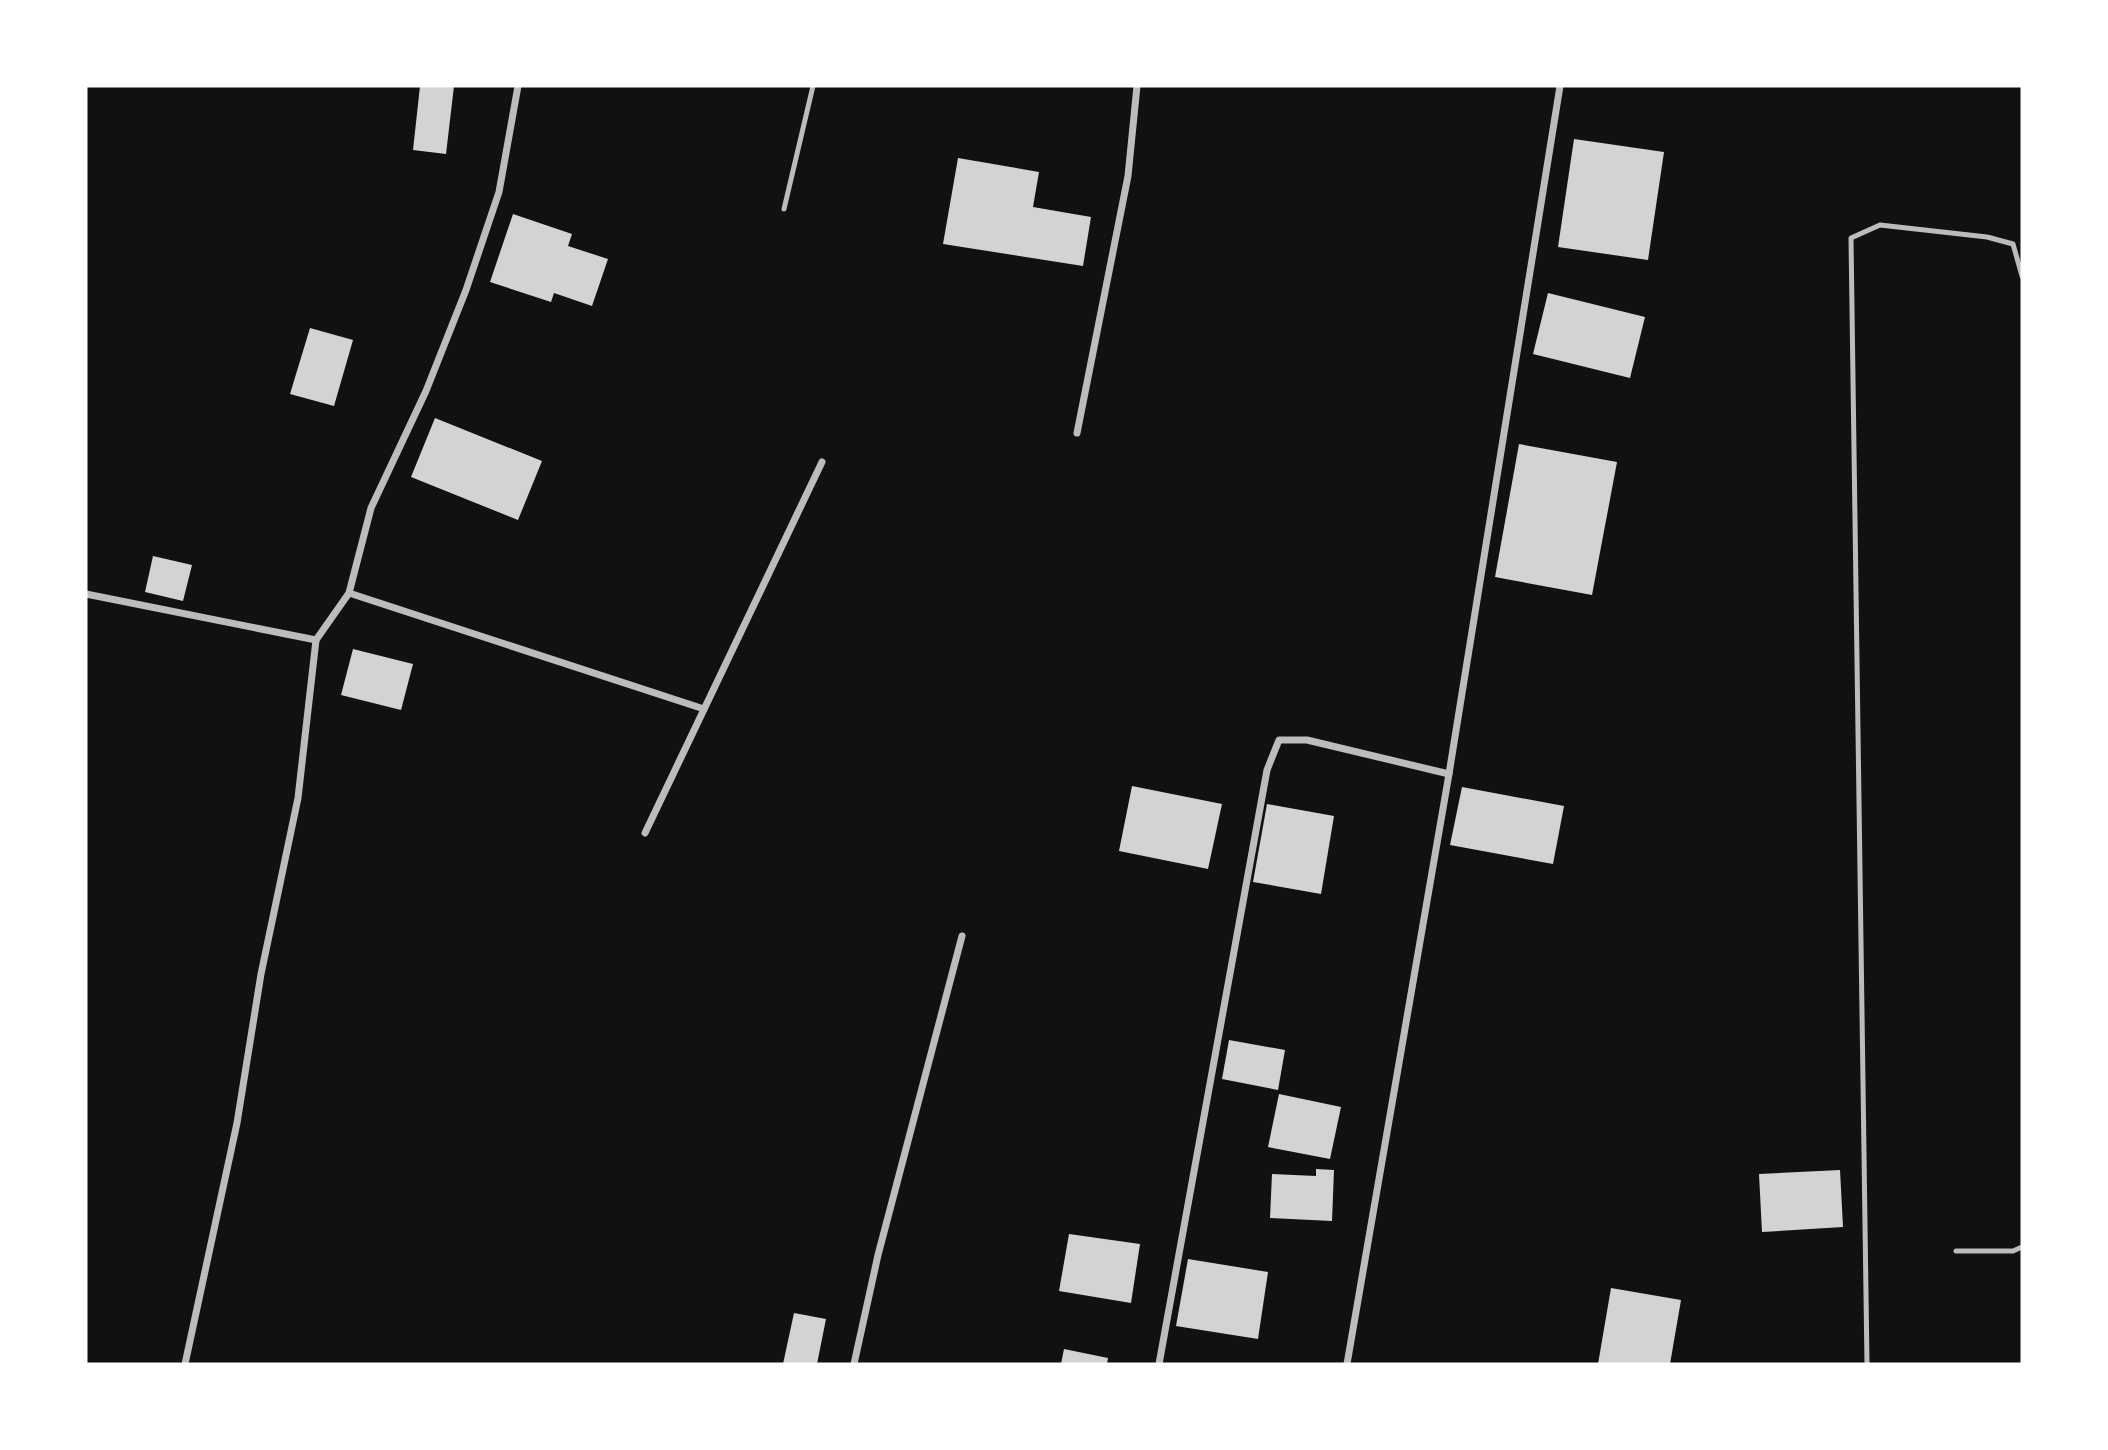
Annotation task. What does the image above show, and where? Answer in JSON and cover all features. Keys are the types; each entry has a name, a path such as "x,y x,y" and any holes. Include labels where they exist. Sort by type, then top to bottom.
{"street":[{"path":"185,1364 237,1123 261,974 298,797 316,640 349,593 371,508 426,391 499,192 518,86"},
{"path":"1077,433 1128,176 1137,86"},
{"path":"1347,1364 1449,774 1560,86"},
{"path":"645,833 822,462"},
{"path":"349,593 704,709"},
{"path":"86,594 316,640"},
{"path":"1159,1364 1267,770 1279,740 1307,740 1449,774"},
{"path":"854,1364 878,1255 962,936"}],"lane":[{"path":"784,209 813,86"},
{"path":"1867,1364 1851,238 1880,225 1987,237 2013,244 2022,276"},
{"path":"1956,1251 2013,1251 2022,1247"}],"building":[{"path":"420,86 454,86 446,154 413,150"},
{"path":"1574,139 1664,152 1648,260 1558,247"},
{"path":"958,158 1039,172 1033,207 1091,217 1083,266 943,244"},
{"path":"513,214 572,234 568,246 608,259 592,306 554,293 551,302 490,282"},
{"path":"1548,293 1645,317 1630,378 1533,354"},
{"path":"310,328 353,340 334,406 290,394"},
{"path":"435,418 542,461 518,520 411,477"},
{"path":"1519,444 1617,462 1592,595 1495,577"},
{"path":"153,556 192,565 183,601 145,592"},
{"path":"353,649 413,664 401,710 341,695"},
{"path":"1132,786 1222,804 1208,869 1119,851"},
{"path":"1462,787 1564,806 1553,864 1450,845"},
{"path":"1267,804 1334,816 1321,894 1253,882"},
{"path":"1229,1040 1285,1050 1278,1090 1222,1079"},
{"path":"1279,1094 1341,1107 1330,1159 1268,1147"},
{"path":"1316,1169 1334,1170 1332,1221 1270,1218 1272,1174 1316,1176"},
{"path":"1840,1170 1843,1227 1762,1232 1759,1174"},
{"path":"1069,1234 1140,1244 1131,1303 1059,1291"},
{"path":"1188,1259 1268,1272 1258,1339 1176,1326"},
{"path":"1611,1288 1681,1300 1670,1364 1598,1364"},
{"path":"794,1313 826,1319 817,1364 783,1364"},
{"path":"1064,1349 1108,1358 1107,1364 1061,1364"}]}
